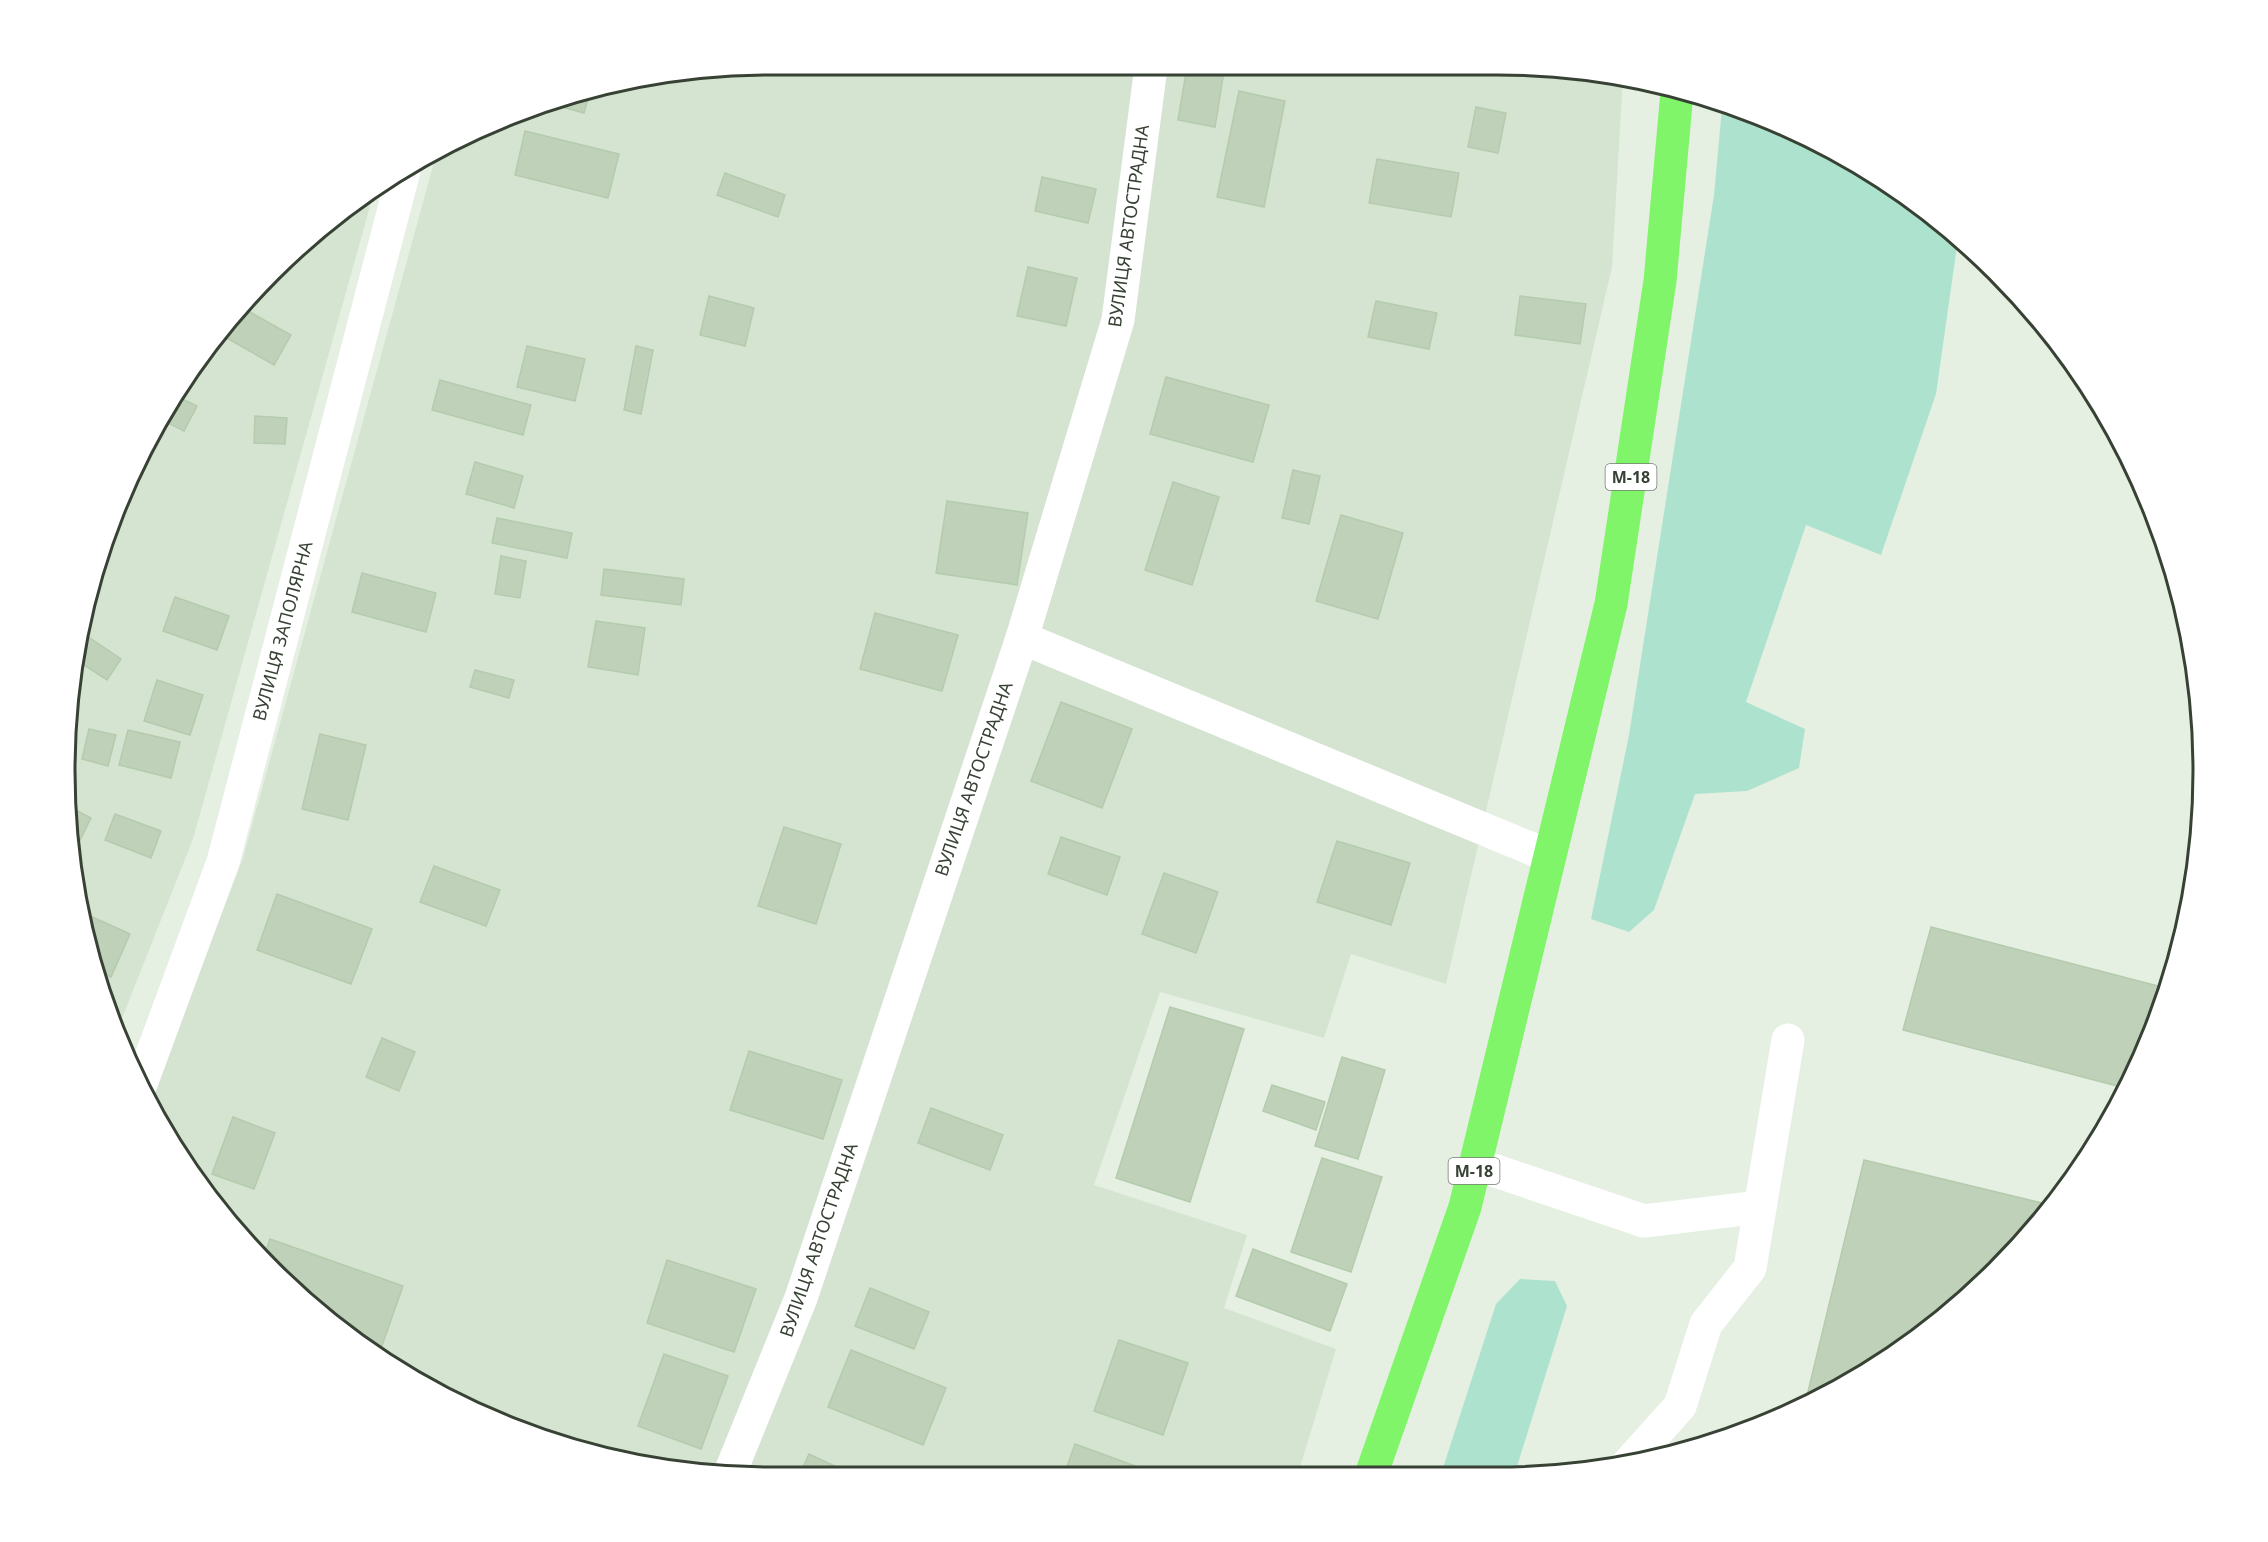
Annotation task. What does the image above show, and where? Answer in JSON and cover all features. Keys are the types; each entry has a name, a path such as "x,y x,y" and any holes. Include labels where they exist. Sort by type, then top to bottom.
{"highway":[{"name":"М-18","path":"1375,1467 1465,1207 1611,604 1660,281 1676,99"}],"street":[{"name":"ВУЛИЦЯ АВТОСТРАДНА","path":"733,1466 801,1298 1022,638 1118,320 1150,75"},
{"name":"ВУЛИЦЯ ЗАПОЛЯРНА","path":"145,1074 222,862 401,181"},
{"path":"1022,638 1549,856"},
{"path":"1638,1453 1680,1406 1706,1324 1750,1268 1788,1040"},
{"path":"1475,1164 1644,1221 1760,1207"}],"shaded area":[{"path":"1497,75 1543,76 1622,86 1612,267 1446,984 1351,954 1324,1038 1160,992 1094,1185 1247,1235 1224,1308 1336,1349 1300,1467 725,1466 635,1454 547,1430 505,1414 423,1374 384,1350 347,1323 279,1263 219,1195 192,1158 153,1091 243,858 434,162 505,128 547,112 635,88 725,76"},
{"path":"371,201 193,839 121,1020 112,995 88,907 76,817 75,771 76,725 88,635 112,547 128,505 168,423 192,384 219,347 279,279 312,248"}],"green space":[{"path":"1722,112 1763,128 1845,168 1884,192 1957,249 1936,394 1881,555 1806,525 1746,702 1805,729 1799,768 1747,791 1695,794 1654,910 1629,932 1591,919 1629,735 1714,195"},
{"path":"1520,1279 1555,1281 1567,1306 1517,1467 1443,1467 1496,1304"}],"building":[{"path":"1186,75 1223,75 1215,127 1178,120"},
{"path":"1239,91 1285,101 1264,207 1217,197"},
{"path":"588,100 584,113 563,107"},
{"path":"1476,107 1506,113 1498,153 1468,147"},
{"path":"525,131 619,154 608,198 515,175"},
{"path":"1377,159 1459,173 1451,217 1369,203"},
{"path":"725,173 785,195 778,217 717,195"},
{"path":"1042,177 1096,189 1088,223 1035,211"},
{"path":"1028,267 1077,278 1066,326 1017,316"},
{"path":"709,296 754,308 745,346 700,335"},
{"path":"1520,296 1586,304 1580,344 1515,335"},
{"path":"1376,301 1437,313 1429,349 1368,337"},
{"path":"249,311 291,335 274,365 227,338"},
{"path":"527,346 585,359 575,401 517,387"},
{"path":"636,346 653,350 641,414 624,410"},
{"path":"1166,377 1269,405 1253,462 1150,434"},
{"path":"440,380 531,405 523,435 432,410"},
{"path":"183,399 197,406 184,431 168,423"},
{"path":"255,416 287,418 285,444 254,443"},
{"path":"475,462 523,476 514,508 466,494"},
{"path":"1293,470 1320,476 1309,524 1282,518"},
{"path":"1173,482 1219,497 1192,585 1145,570"},
{"path":"947,501 1028,513 1017,585 936,573"},
{"path":"1341,515 1403,533 1378,619 1316,601"},
{"path":"497,518 572,533 567,558 492,543"},
{"path":"501,556 526,561 520,598 495,594"},
{"path":"604,569 684,579 681,605 601,595"},
{"path":"362,573 436,593 426,632 352,612"},
{"path":"175,597 229,616 217,650 163,631"},
{"path":"875,613 958,635 942,691 860,669"},
{"path":"596,621 645,628 638,675 588,667"},
{"path":"88,637 121,659 107,680 83,665"},
{"path":"475,670 514,680 509,698 470,687"},
{"path":"157,680 203,695 190,735 144,721"},
{"path":"1061,702 1132,729 1102,808 1031,781"},
{"path":"89,729 116,735 108,766 82,759"},
{"path":"128,730 180,742 171,778 119,765"},
{"path":"320,734 366,745 348,820 302,809"},
{"path":"76,810 91,818 79,842"},
{"path":"115,814 161,831 151,858 105,840"},
{"path":"784,827 841,844 816,924 758,906"},
{"path":"1061,837 1120,857 1107,895 1048,874"},
{"path":"1337,841 1410,863 1391,925 1317,902"},
{"path":"434,866 500,890 486,926 420,902"},
{"path":"1164,873 1218,892 1196,953 1142,934"},
{"path":"277,894 372,929 351,984 257,950"},
{"path":"90,916 130,934 111,977 106,975"},
{"path":"1931,927 2159,986 2140,1037 2117,1086 1903,1030"},
{"path":"1170,1007 1244,1029 1190,1202 1116,1178"},
{"path":"382,1038 415,1052 399,1091 366,1077"},
{"path":"749,1051 842,1080 823,1139 730,1110"},
{"path":"1342,1057 1385,1070 1358,1159 1315,1146"},
{"path":"1272,1085 1325,1102 1316,1130 1263,1111"},
{"path":"931,1108 1003,1135 990,1170 918,1143"},
{"path":"233,1117 275,1133 254,1189 212,1174"},
{"path":"1322,1158 1382,1177 1351,1272 1291,1252"},
{"path":"1864,1160 2042,1203 1989,1263 1921,1323 1884,1350 1807,1394"},
{"path":"270,1239 403,1286 381,1348 312,1294 266,1250"},
{"path":"1253,1249 1347,1284 1330,1331 1236,1296"},
{"path":"667,1260 756,1289 734,1352 647,1323"},
{"path":"870,1288 929,1312 914,1349 855,1326"},
{"path":"1119,1340 1188,1363 1163,1435 1094,1411"},
{"path":"851,1350 946,1388 923,1445 828,1407"},
{"path":"664,1354 728,1376 701,1449 638,1426"},
{"path":"1075,1444 1138,1467 1067,1467"},
{"path":"809,1454 837,1467 803,1467"}]}
